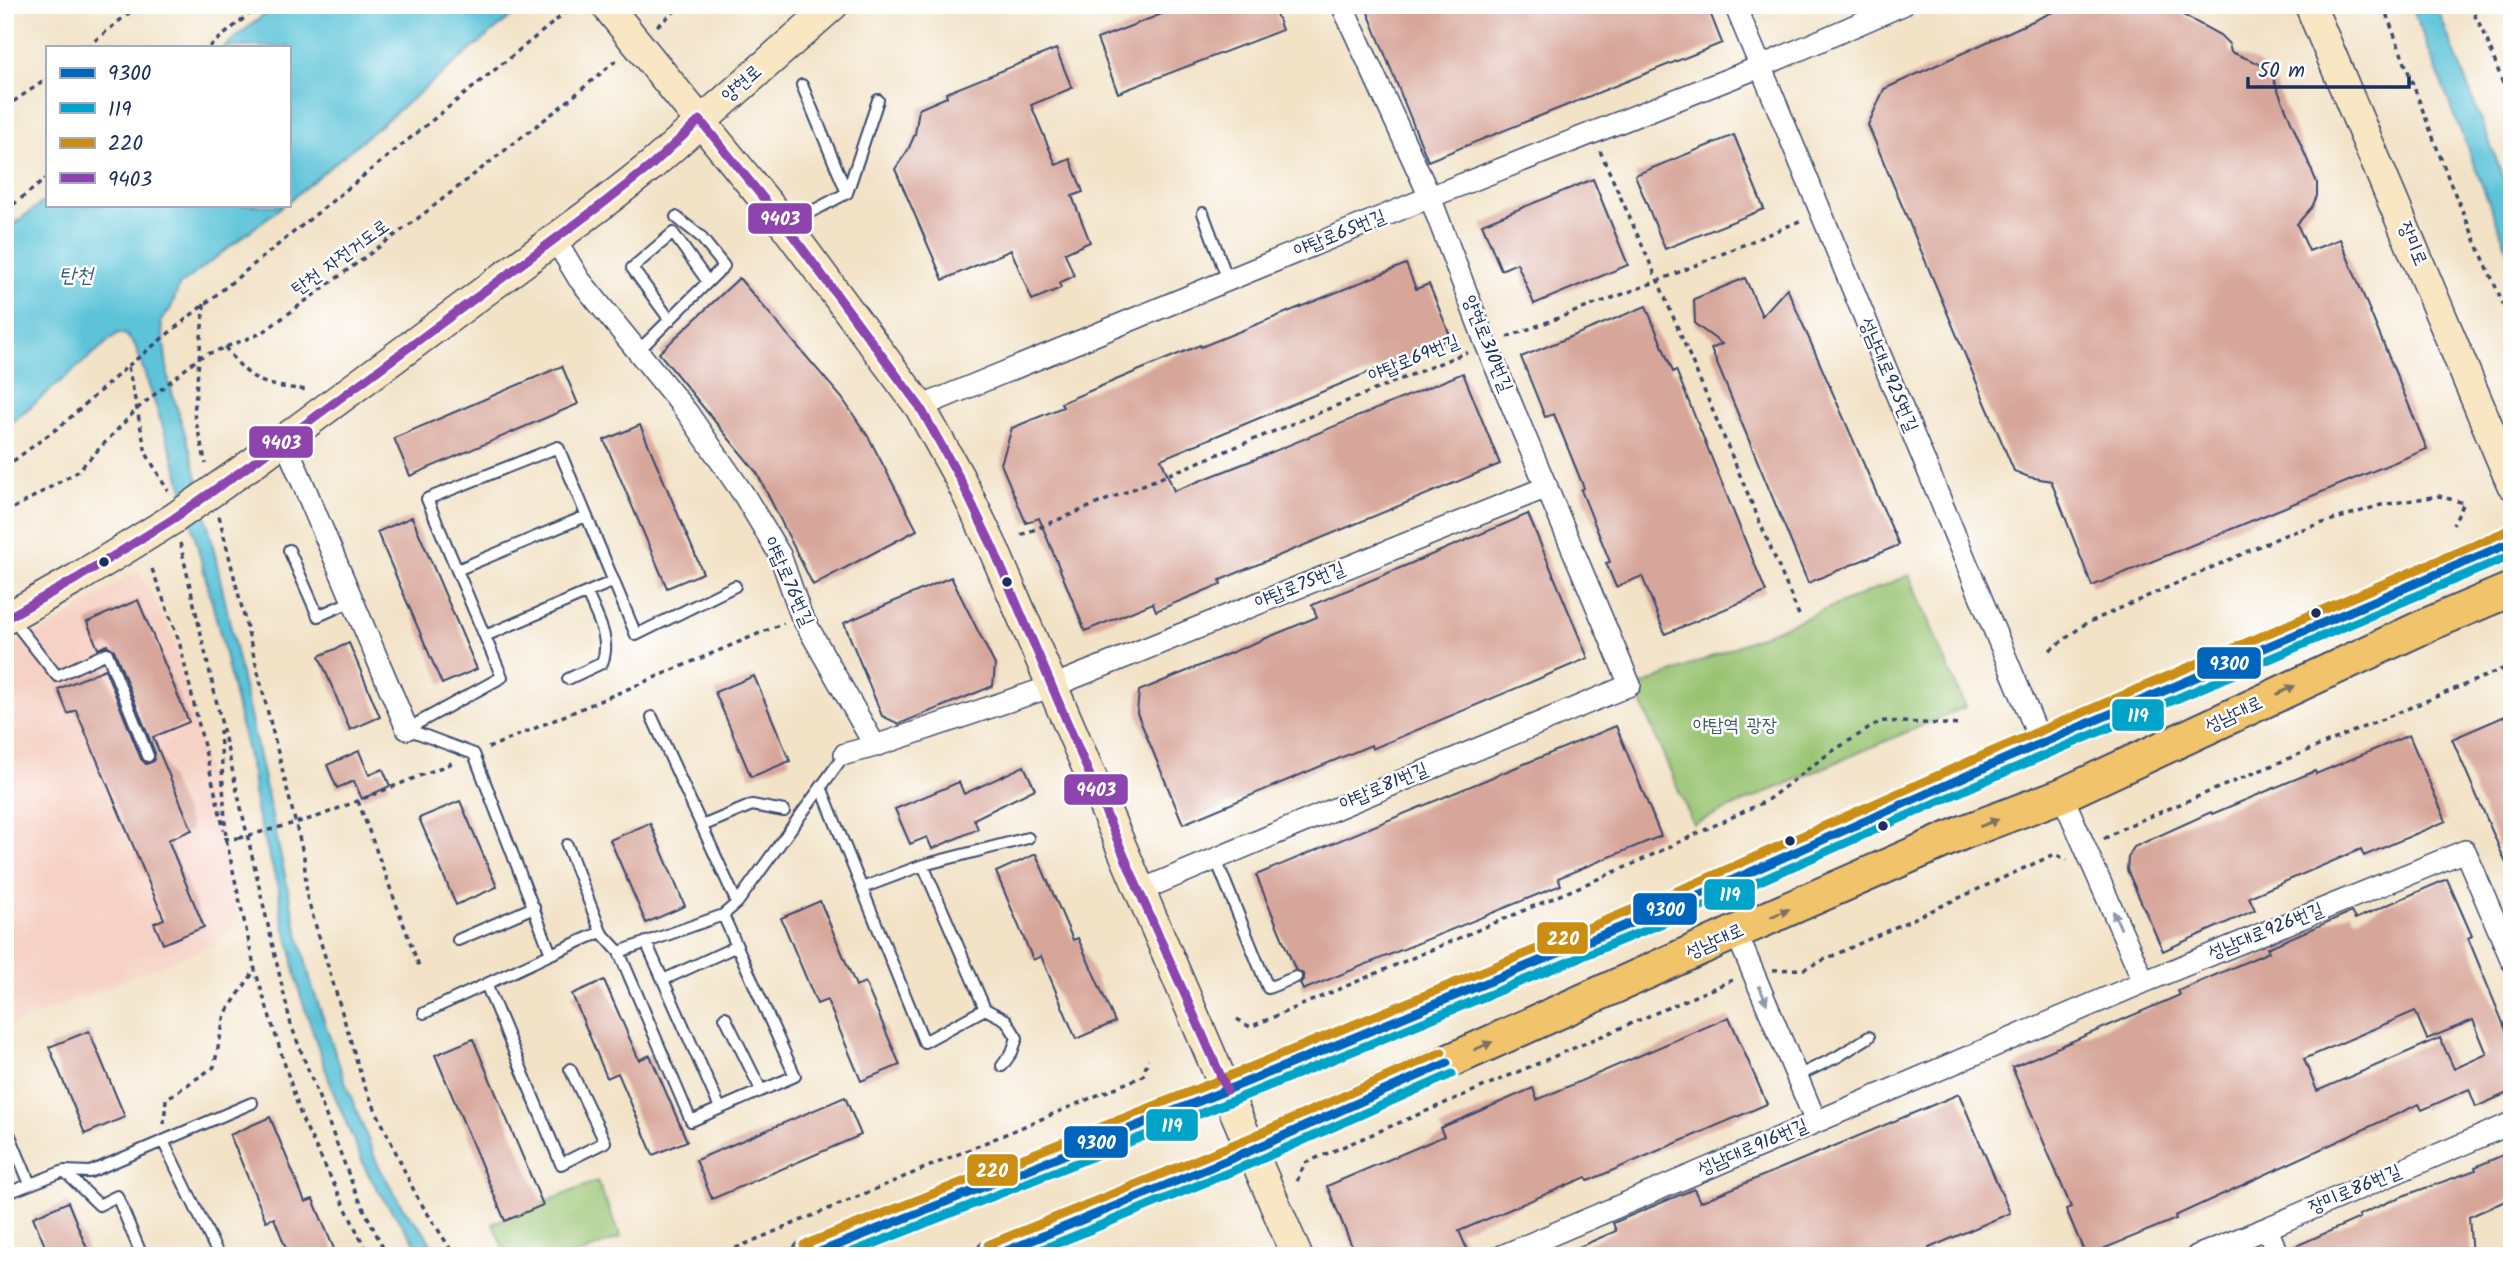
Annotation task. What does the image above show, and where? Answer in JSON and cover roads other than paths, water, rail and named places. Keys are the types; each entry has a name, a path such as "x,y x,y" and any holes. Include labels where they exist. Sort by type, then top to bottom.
{"main road":[{"path":"809,1256 1227,1090 1699,895 2512,542"},
{"name":"성남대로","path":"993,1256 1252,1150 1964,832 2062,795 2427,625 2512,589"}],"street":[{"path":"606,5 785,225 920,407 960,479 1053,686 1297,1256"},
{"name":"양현로","path":"8,618 76,579 250,466 652,165 833,5"},
{"name":"양현로310번길","path":"1342,5 1430,197 1486,345 1630,685"},
{"name":"성남대로925번길","path":"1734,5 1762,66 2042,745"},
{"name":"야탑로65번길","path":"920,407 1430,197 1762,66 1902,5"},
{"name":"장미로","path":"2309,5 2512,484"},
{"name":"야탑로76번길","path":"555,239 579,279 687,412 744,495 780,555 801,615 875,746"},
{"path":"284,439 407,729"},
{"name":"야탑로75번길","path":"1053,686 1547,487"},
{"name":"야탑로81번길","path":"1139,891 1630,685"},
{"path":"845,754 1053,686"},
{"path":"1816,1122 2144,982 2062,795"},
{"name":"성남대로926번길","path":"2144,982 2465,851 2512,961"},
{"name":"성남대로916번길","path":"1502,1256 1816,1122 1736,932"},
{"name":"장미로86번길","path":"2197,1256 2512,1123"},
{"path":"2267,1228 2278,1256"}],"lane":[{"path":"802,85 847,193"},
{"path":"785,225 847,193 878,100"},
{"path":"1203,213 1228,280"},
{"path":"639,350 723,266 700,236 676,217"},
{"path":"670,320 632,268 673,233 708,282"},
{"path":"407,729 502,677 426,499 558,447 636,635 735,586"},
{"path":"457,570 586,516"},
{"path":"289,550 318,616 352,601"},
{"path":"485,636 614,581"},
{"path":"568,679 603,663 606,653 606,640 587,593"},
{"path":"8,618 57,676 107,653 148,756"},
{"path":"652,717 737,904"},
{"path":"407,729 474,754 551,954"},
{"path":"619,952 723,915 737,904 845,754"},
{"path":"821,788 924,1042 985,1009"},
{"path":"702,826 752,805 784,811"},
{"path":"862,888 923,865 1028,838"},
{"path":"567,845 601,932 619,952 691,1121 795,1076 723,915"},
{"path":"1215,857 1268,988 1296,977"},
{"path":"923,865 985,1009 1006,1020 1017,1038 1012,1052 1002,1066"},
{"path":"458,940 534,907"},
{"path":"424,1013 601,932"},
{"path":"646,942 720,1108"},
{"path":"663,980 737,946"},
{"path":"486,984 561,1164 605,1142 570,1069"},
{"path":"724,1017 761,1090"},
{"path":"1797,1076 1837,1058 1868,1037"},
{"path":"5,1194 64,1171 90,1172 252,1103"},
{"path":"5,1124 30,1184"},
{"path":"163,1140 219,1256"},
{"path":"64,1171 99,1205 117,1196 142,1256"}],"water":[{"path":"276,5 525,5 290,200 290,46 225,46"},
{"path":"2411,5 2436,5 2512,200 2512,261"},
{"name":"탄천","path":"46,200 46,206 283,206 179,286 171,308 161,321 169,382 191,453 294,917 312,986 378,1165 403,1208 425,1233 437,1256 421,1256 416,1244 367,1172 334,1094 300,994 281,915 279,890 256,810 252,774 222,641 178,471 135,345 126,335 118,333 5,428 5,231"}],"park label":[{"name":"야탑역 광장","path":"1735,726"}]}
